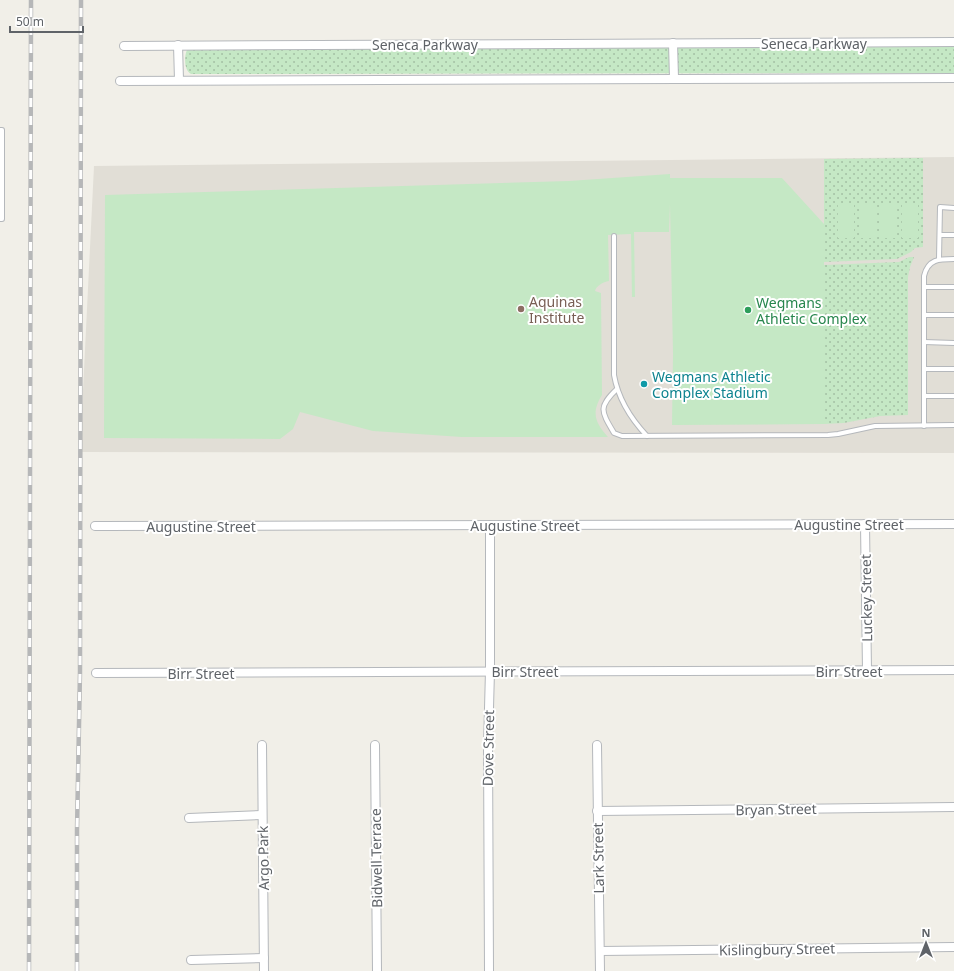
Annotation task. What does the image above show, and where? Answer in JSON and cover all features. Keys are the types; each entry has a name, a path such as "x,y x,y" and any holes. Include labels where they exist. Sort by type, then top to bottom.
{"street":[{"name":"Seneca Parkway","path":"124,46 954,42"},
{"path":"673,43 674,78"},
{"path":"178,45 179,80"},
{"path":"120,81 954,78"},
{"name":"Luckey Street","path":"865,524 867,671"},
{"name":"Augustine Street","path":"95,526 954,524"},
{"name":"Dove Street","path":"489,971 488,745 490,671 490,525"},
{"name":"Birr Street","path":"96,673 954,670"},
{"name":"Argo Park","path":"262,745 264,971"},
{"name":"Bidwell Terrace","path":"375,745 377,971"},
{"name":"Lark Street","path":"598,745 600,971"},
{"name":"Bryan Street","path":"598,811 954,807"},
{"path":"189,818 262,815"},
{"name":"Kislingbury Street","path":"600,951 954,948"},
{"path":"191,960 264,958"}],"lane":[{"path":"0,219 2,219 1,130"},
{"path":"939,259 940,207 954,208"},
{"path":"940,235 954,235"},
{"path":"614,236 614,375 617,389 638,426 647,436"},
{"path":"924,426 924,276 926,269 931,263 939,259 954,259"},
{"path":"924,287 954,287"},
{"path":"924,315 954,315"},
{"path":"924,342 954,343"},
{"path":"924,369 954,369"},
{"path":"617,389 607,398 603,405 603,412 614,433 622,436 838,434 875,426 954,425"},
{"path":"924,396 954,396"}],"shaded area":[{"name":"Aquinas Institute","path":"954,157 954,453 80,452 94,166"}],"green space":[{"path":"954,47 954,73 191,74 187,70 185,59 187,50 190,48"},
{"path":"923,158 923,247 915,248 911,252 897,259 824,262 824,159"},
{"name":"Aquinas Institute","path":"670,174 670,178 782,178 824,224 824,424 672,425 673,354 670,204 669,232 634,232 635,297 632,297 631,234 608,235 609,281 600,284 595,291 601,293 602,395 596,407 596,417 600,427 608,437 462,437 373,431 300,412 293,429 280,439 104,438 105,195 569,181"},
{"path":"838,203 854,203 854,238 838,238"},
{"path":"860,203 876,203 876,238 860,238"},
{"path":"881,203 897,203 897,238 881,238"},
{"path":"902,203 918,203 918,238 902,238"},
{"path":"909,257 914,257 908,277 908,415 880,416 844,423 824,424 824,265 899,262"}],"railway":[{"path":"29,971 31,0"},
{"path":"77,971 77,831 80,672 81,0"}],"place":[{"name":"Aquinas Institute","path":"521,309"},
{"name":"Wegmans Athletic Complex","path":"748,310"},
{"name":"Wegmans Athletic Complex Stadium","path":"644,384"}]}
